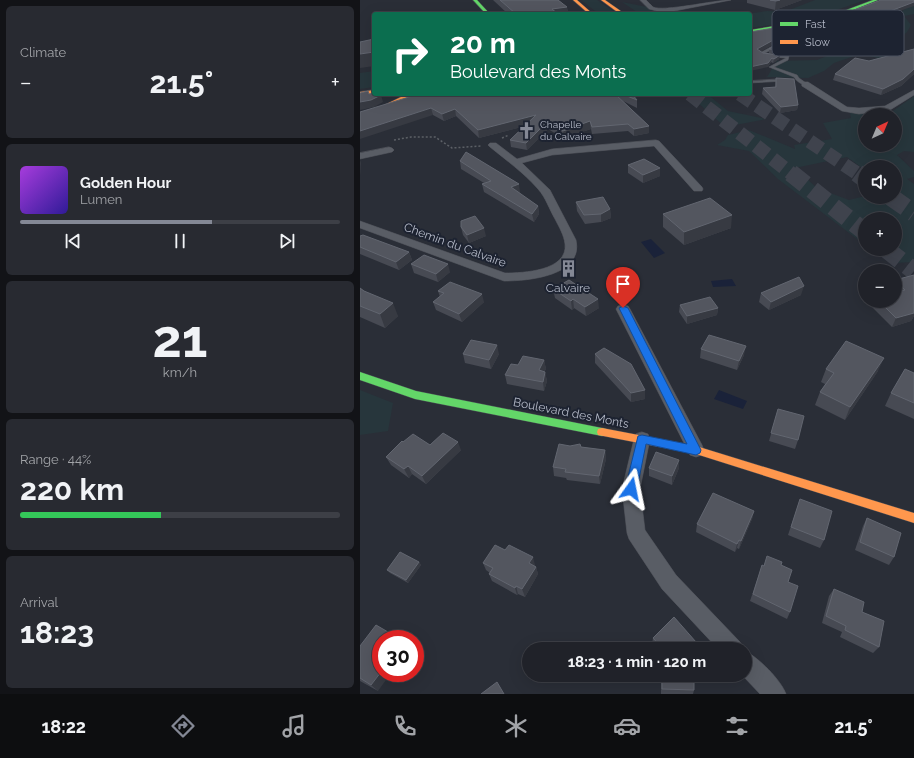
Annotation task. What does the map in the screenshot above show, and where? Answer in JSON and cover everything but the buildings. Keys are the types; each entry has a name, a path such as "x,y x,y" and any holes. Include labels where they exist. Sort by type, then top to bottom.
{"main road":[{"path":"475,0 486,12"},
{"path":"575,0 589,12"},
{"path":"603,0 620,12"},
{"path":"849,10 876,0"},
{"path":"752,31 772,28"},
{"path":"360,93 372,91"},
{"path":"360,114 383,105 392,96"},
{"path":"399,96 405,97"},
{"path":"360,114 378,110 405,97 410,96"},
{"name":"Boulevard des Monts","path":"360,376 416,395 696,450 914,518"}],"street":[{"path":"643,0 651,8 664,11 728,0"},
{"path":"805,84 845,109 858,111 887,108 914,92"},
{"path":"515,162 552,152 656,143 698,189"},
{"name":"Chemin du Calvaire","path":"360,224 504,277 520,278 538,275 557,267 567,258 571,247 568,233 546,192 515,162 493,145"},
{"path":"360,156 389,146"},
{"path":"623,308 696,450"},
{"path":"642,439 631,489 636,533 668,582 726,642"},
{"path":"752,669 775,694"}],"lane":[{"path":"772,48 760,54 772,56"},
{"path":"776,56 788,57 787,60 773,64 772,67 793,74 797,79 805,84"},
{"path":"752,82 787,80"},
{"path":"794,81 805,84"}],"path":[{"path":"502,138 508,135"},
{"path":"389,146 411,137 435,137 452,148 493,145"}],"shaded area":[{"path":"581,0 597,0 614,12 596,12"},
{"path":"815,0 865,0 837,10 789,10"},
{"path":"622,2 647,7 653,12 637,12"},
{"path":"910,5 914,5 914,14 904,16 904,10"},
{"path":"772,11 772,25 752,28 752,13"},
{"path":"904,16 911,25 904,35"},
{"path":"827,56 854,56 834,63 824,71 808,78 767,77 777,61 817,60"},
{"path":"869,56 886,56 878,58"},
{"path":"372,71 372,87 360,89 360,73"},
{"path":"690,96 709,96 728,111 766,119 725,127"},
{"path":"914,96 914,152 904,151 897,155 914,171 914,177 907,179 914,184 914,262 894,263 882,256 902,256 902,212 858,212 858,240 778,179 749,151 717,145 725,140 728,135 749,130 795,149 794,145 832,139 823,123 851,118 850,113 858,113 858,152 902,152 902,108 897,108","holes":["847,157 858,165 858,160 902,160 902,204 858,204 858,198 849,200 817,188 795,168"]},
{"path":"360,390 393,403 388,431 360,435"}],"water":[{"path":"651,239 665,253 654,258 641,242"},
{"path":"732,279 736,286 713,287 711,281"},
{"path":"719,390 747,401 743,409 714,399"}],"tunnel":[{"path":"693,96 792,174"},
{"path":"743,96 858,174"},
{"path":"791,173 858,226"},
{"path":"901,204 914,213"},
{"path":"895,256 914,271"}],"traffic: fast":[{"path":"475,0 486,12"},
{"path":"850,10 876,0"},
{"path":"752,31 772,27"},
{"path":"360,376 415,395 602,432"}],"traffic: slow":[{"path":"575,0 589,12"},
{"path":"603,0 620,12"},
{"path":"360,94 372,92"},
{"path":"360,115 378,110 405,97"},
{"path":"602,432 696,450 914,518"}],"place":[{"name":"Chapelle du Calvaire","path":"527,130"},
{"name":"Calvaire","path":"568,269"}],"route":[{"path":"623,308 696,450 642,439 631,489"}]}
